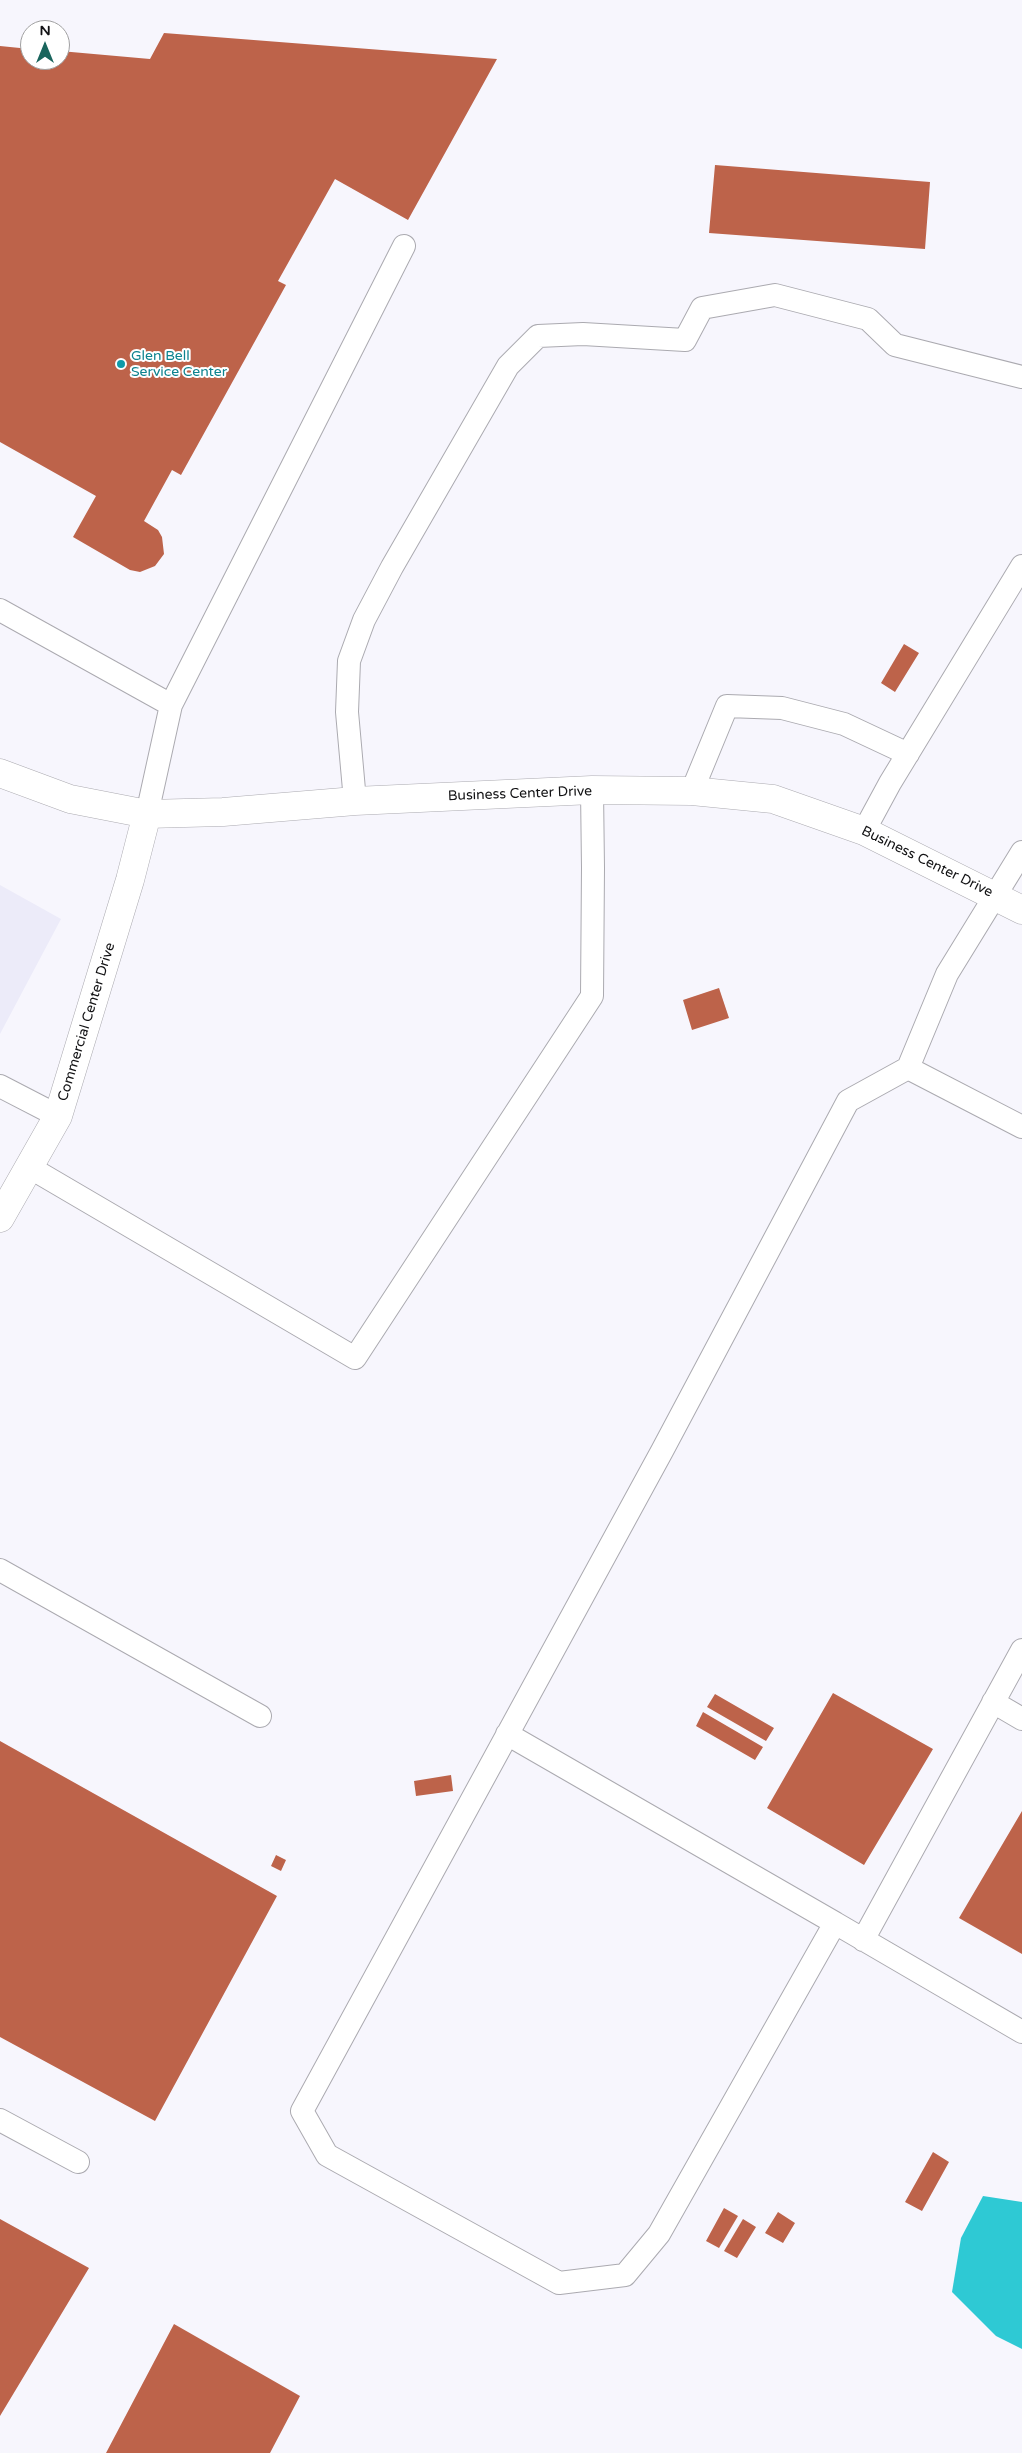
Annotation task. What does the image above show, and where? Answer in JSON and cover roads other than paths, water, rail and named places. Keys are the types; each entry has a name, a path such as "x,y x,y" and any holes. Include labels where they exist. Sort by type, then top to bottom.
{"street":[{"name":"Business Center Drive","path":"0,772 70,799 147,814 223,812 355,801 592,790 692,791 773,800 864,831 1022,910"},
{"name":"Commercial Center Drive","path":"0,1218 58,1116 130,880 147,814"}],"lane":[{"path":"147,814 172,705 404,246"},
{"path":"355,801 347,712 349,661 364,620 392,567 508,366 538,336 583,334 685,340 702,308 775,296 868,319 895,345 1022,377"},
{"path":"864,831 908,754 1022,566"},
{"path":"0,610 172,705"},
{"path":"692,791 727,706 782,708 844,724 908,754"},
{"path":"29,1167 355,1358 592,996 592,790"},
{"path":"835,1923 659,2234 625,2275 559,2283 327,2155 302,2111 667,1442 848,1101 908,1068 947,974 997,896 1022,852"},
{"path":"908,1068 1022,1127"},
{"path":"0,1086 58,1116"},
{"path":"0,1570 260,1716"},
{"path":"863,1940 1022,1650"},
{"path":"993,1702 1022,1719"},
{"path":"507,1734 1022,2032"},
{"path":"0,2120 78,2162"}],"water":[{"path":"983,2196 1022,2202 1022,2349 996,2336 952,2292 961,2238"}],"place":[{"name":"Glen Bell Service Center","path":"121,364"}]}
